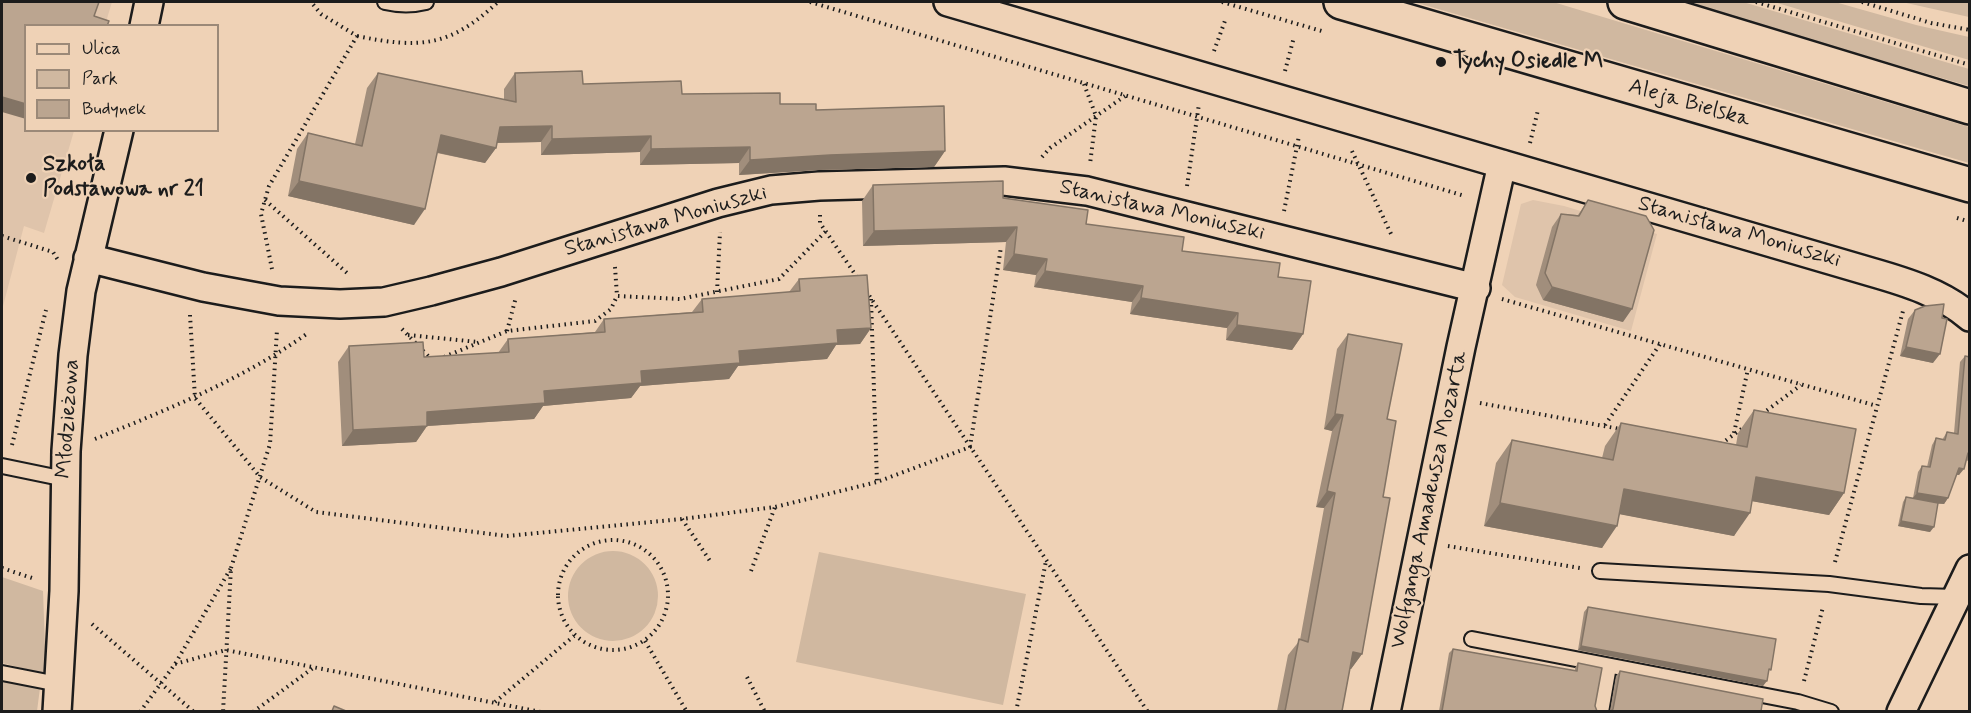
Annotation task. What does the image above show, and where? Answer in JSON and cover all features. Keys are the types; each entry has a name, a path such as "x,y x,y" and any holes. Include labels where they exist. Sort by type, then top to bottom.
{"main road":[{"name":"Aleja Bielska","path":"1341,2 1970,185"},
{"path":"1625,2 1970,107"}],"street":[{"path":"144,24 149,2"},
{"name":"Stanisława Moniuszki","path":"948,2 1910,285 1945,301 1970,317"},
{"name":"Młodzieżowa","path":"57,711 64,599 66,452 73,356 87,263 119,132"},
{"path":"1484,292 1494,204 1502,164"},
{"name":"Stanisława Moniuszki","path":"87,263 279,301 340,304 384,302 501,272 722,202 771,190 819,186 1004,181 1087,191 1484,292"},
{"name":"Wolfganga Amadeusza Mozarta","path":"1386,711 1461,347 1484,292"},
{"path":"1900,711 1970,569"}],"lane":[{"path":"386,2 394,4 426,2"},
{"path":"4,466 65,479"},
{"path":"1600,571 1829,584 1921,596 1956,597"},
{"path":"1472,639 1609,666 1775,705 1798,702 1832,711"},
{"path":"1601,711 1609,666"},
{"path":"2,673 58,684"}],"path":[{"path":"311,2 321,14 357,36 409,44 430,43 454,35 479,20 498,2"},
{"path":"810,2 1494,204"},
{"path":"1756,2 1970,65"},
{"path":"1862,2 1931,22 1970,30"},
{"path":"140,711 175,664 231,568 270,444 279,301 261,214 268,186 357,36"},
{"path":"1184,215 1205,76"},
{"path":"1037,163 1050,148 1126,95"},
{"path":"1279,239 1304,106"},
{"path":"1532,135 1538,110"},
{"path":"1335,115 1410,272"},
{"path":"819,186 820,223 858,279"},
{"path":"265,200 351,277"},
{"path":"717,292 722,202"},
{"path":"443,358 507,331 596,321 611,309 617,296 680,298 779,279 826,231"},
{"path":"2,236 53,252 59,261 87,263"},
{"path":"970,447 1000,247"},
{"path":"188,283 195,398 260,477 316,512 507,536 682,519 775,507 877,482 970,447"},
{"path":"1798,702 1910,285"},
{"path":"864,288 1148,711"},
{"path":"1484,292 1877,406"},
{"path":"870,298 877,482"},
{"path":"4,466 47,306"},
{"path":"400,328 434,361"},
{"path":"66,452 195,398 275,356 309,332"},
{"path":"407,335 481,342"},
{"path":"1604,426 1660,344"},
{"path":"1734,434 1748,369"},
{"path":"1717,447 1801,385"},
{"path":"1471,401 1627,430"},
{"path":"751,571 775,507"},
{"path":"682,519 710,561"},
{"path":"620,540 633,543 656,560 664,573 668,588 668,603 664,618 656,631 645,641 631,648 616,651 601,650 574,636 559,611 557,597 558,584 563,570 580,550 593,543 620,540"},
{"path":"1439,544 1567,565"},
{"path":"1016,711 1047,560"},
{"path":"2,568 45,582 194,711"},
{"path":"223,711 231,568"},
{"path":"494,702 574,636"},
{"path":"645,641 687,711"},
{"path":"175,664 226,650 541,711"},
{"path":"253,711 313,667"},
{"path":"747,677 765,711"}],"shaded area":[{"name":"Szkoła Podstawowa nr 21","path":"2,2 112,2 105,24 24,24 24,132 74,132 44,233 24,226 2,310"},
{"path":"1533,200 1564,206 1657,234 1631,331 1515,297 1502,285 1521,204"}],"green space":[{"path":"1414,2 1553,2 1969,127 1969,163"},
{"path":"1682,2 1743,2 1969,69 1969,86"},
{"path":"1774,2 1835,2 1969,37 1969,60"},
{"path":"1902,2 1969,2 1969,17"},
{"path":"613,551 630,554 645,564 655,579 658,596 655,613 645,628 630,638 613,641 596,638 581,628 571,613 568,596 571,579 581,564 596,554"},
{"path":"819,552 1026,594 1003,705 796,662"},
{"path":"2,577 43,591 46,674 2,663"},
{"path":"2,680 40,688 37,711 2,711"}],"building":[{"path":"2,2 99,2 94,16 109,21 108,24 24,24 24,103 2,97"},
{"path":"582,71 583,84 681,81 682,94 780,93 780,104 816,104 816,110 944,106 945,151 750,160 750,147 651,149 651,136 552,139 552,126 500,127 496,148 441,135 425,209 299,181 308,133 362,146 378,73 516,102 515,73"},
{"path":"1003,181 1003,198 1088,210 1086,224 1184,237 1182,251 1280,263 1278,277 1311,281 1303,334 1237,325 1238,313 1141,298 1143,286 1045,271 1047,259 1014,254 1017,227 874,231 873,185"},
{"path":"1588,200 1646,216 1654,230 1632,309 1552,287 1545,273 1561,214 1579,216"},
{"path":"867,275 871,328 837,330 838,343 739,351 740,363 641,371 642,383 544,391 545,403 427,412 427,426 353,430 349,346 423,342 424,357 509,352 508,339 605,332 604,319 703,312 702,299 800,291 799,279"},
{"path":"1944,304 1942,318 1947,319 1940,354 1906,347 1915,310 1925,306"},
{"path":"1348,334 1402,344 1387,419 1396,421 1383,497 1390,498 1362,654 1353,652 1342,711 1285,711 1299,639 1308,642 1335,493 1327,491 1343,415 1335,414"},
{"path":"1965,356 1970,357 1970,454 1968,453 1964,469 1959,468 1948,498 1917,493 1922,466 1930,467 1936,438 1945,440 1947,432 1958,434"},
{"path":"1754,410 1856,429 1844,493 1756,477 1750,513 1624,489 1617,526 1500,503 1512,440 1613,460 1621,423 1747,447"},
{"path":"1906,497 1938,503 1934,527 1901,521"},
{"path":"1588,607 1776,639 1767,681 1581,646"},
{"path":"1453,649 1577,671 1578,663 1602,668 1595,706 1597,711 1442,711"},
{"path":"1620,671 1763,699 1761,711 1611,711"},
{"path":"334,706 346,711 332,711"}],"place":[{"name":"Tychy Osiedle M","path":"1441,62"},
{"name":"Szkoła Podstawowa nr 21","path":"31,178"}]}
